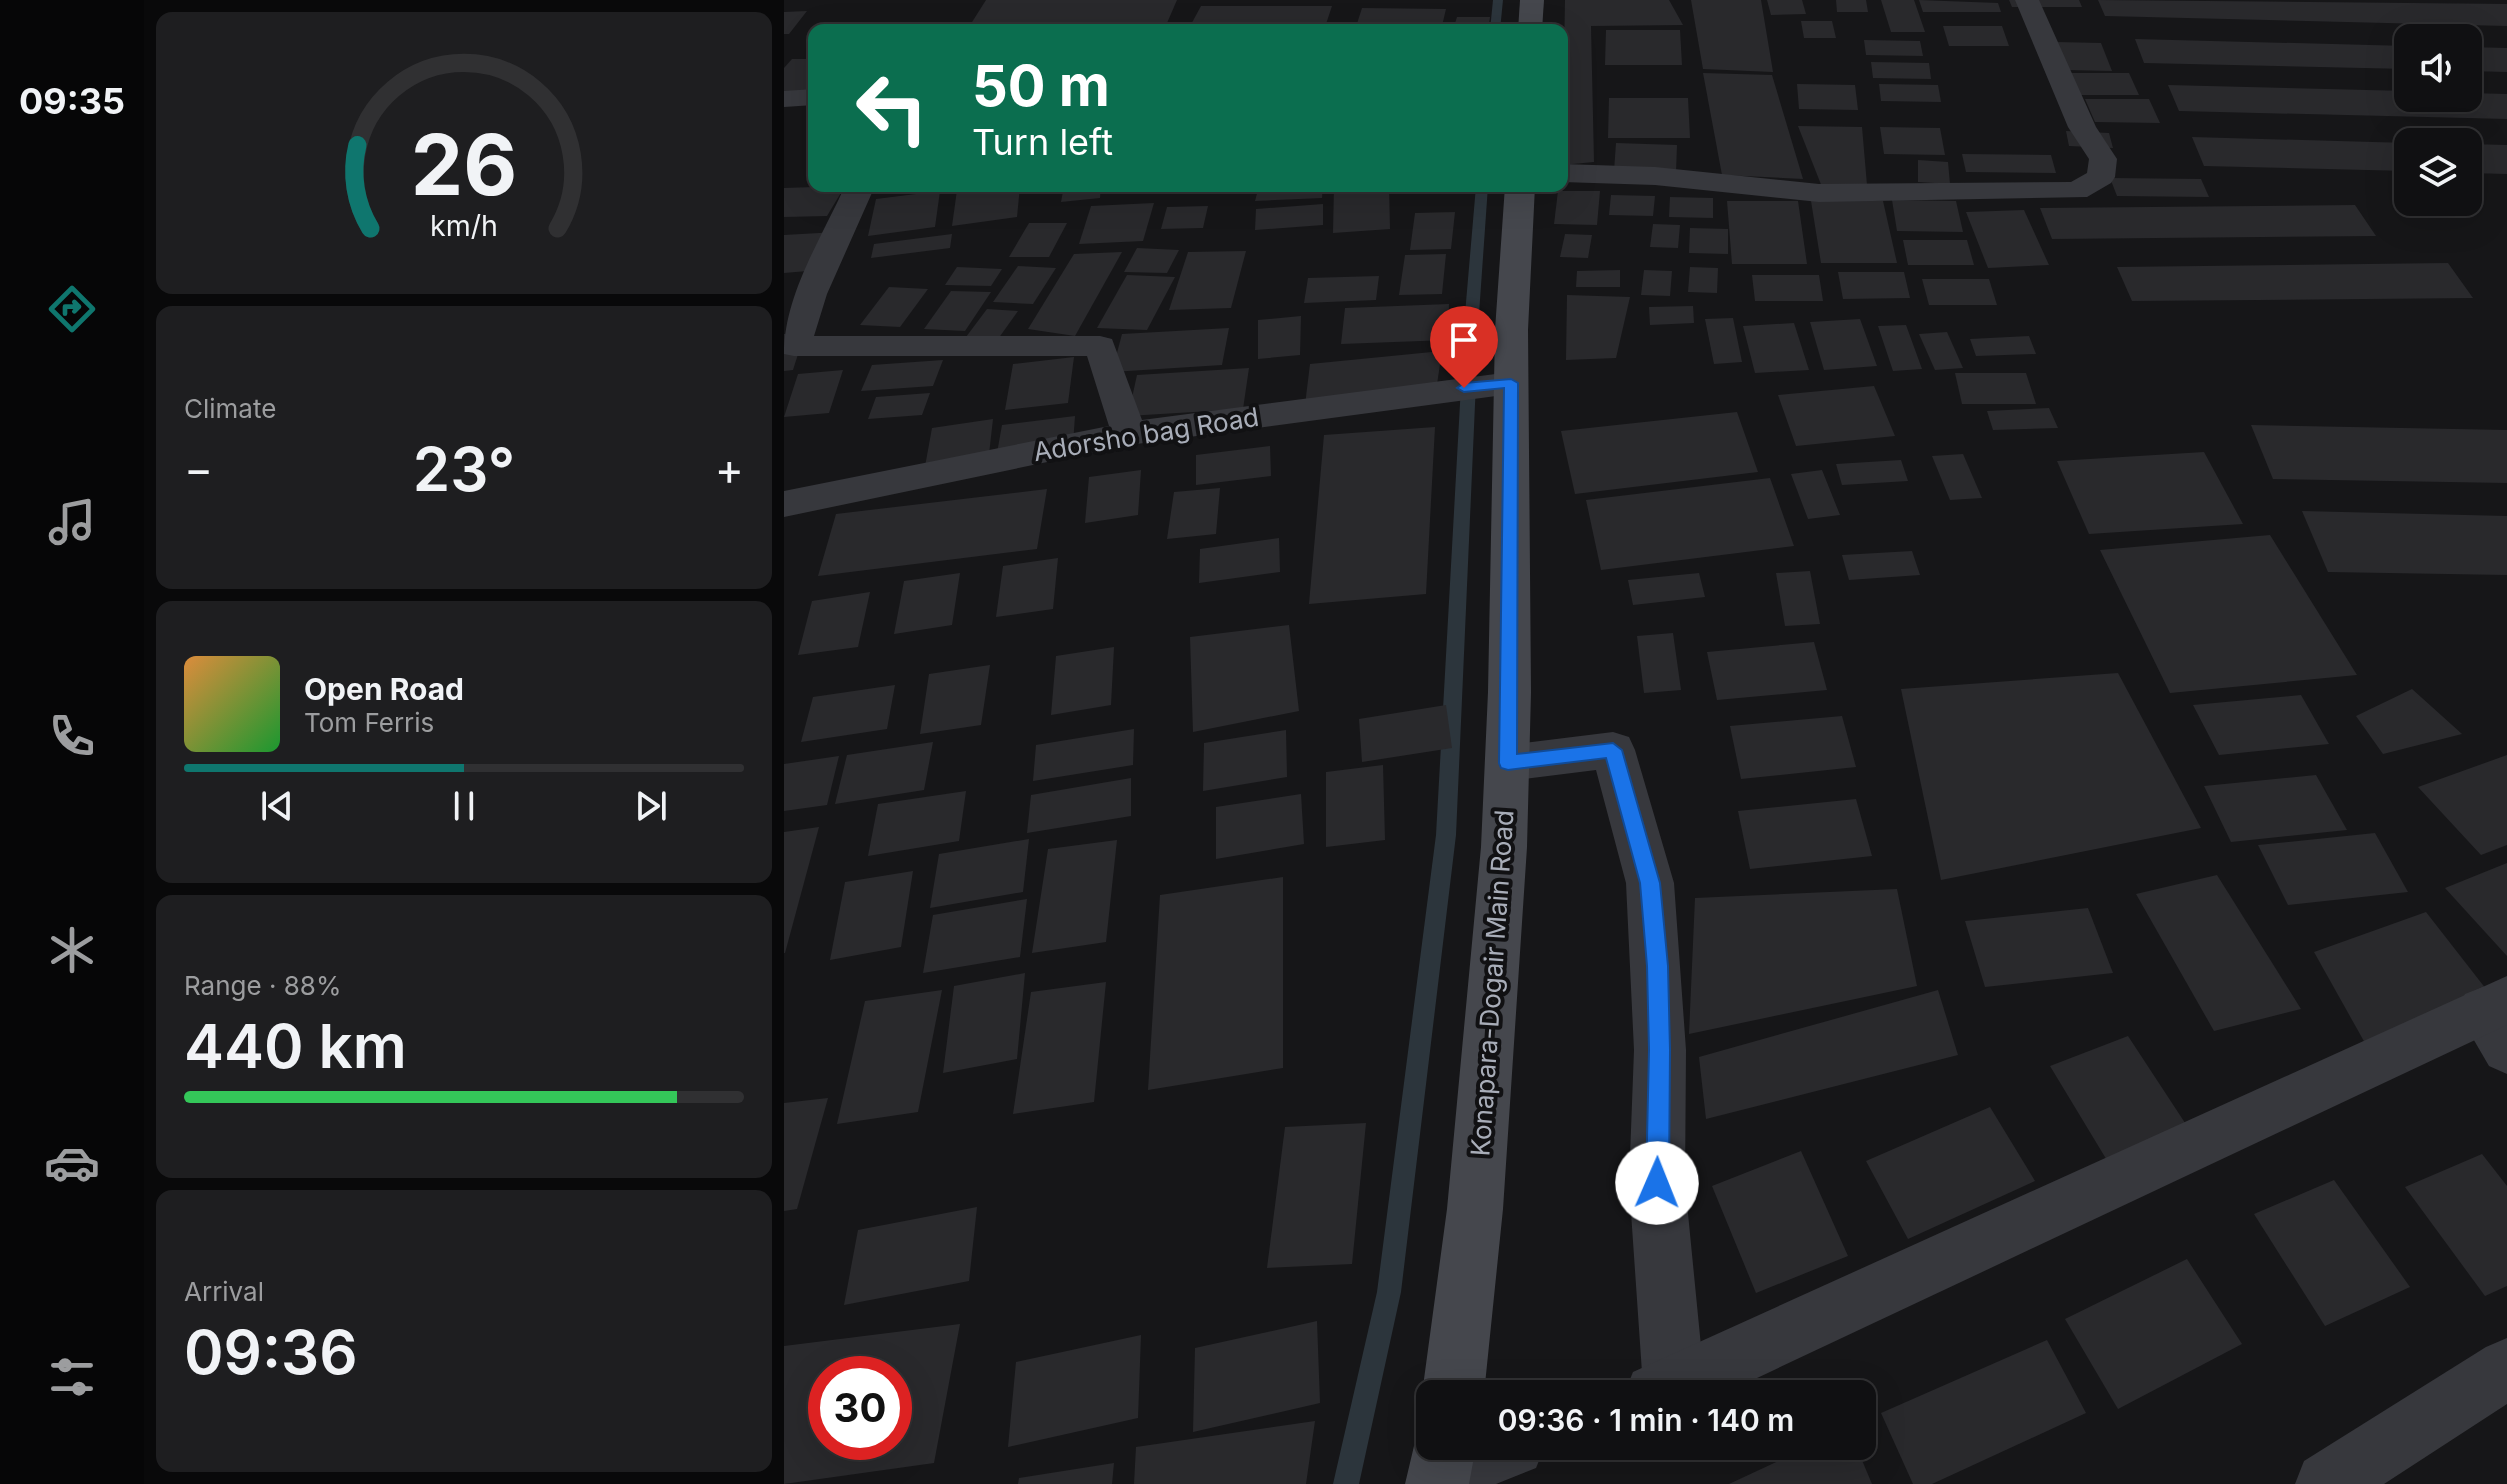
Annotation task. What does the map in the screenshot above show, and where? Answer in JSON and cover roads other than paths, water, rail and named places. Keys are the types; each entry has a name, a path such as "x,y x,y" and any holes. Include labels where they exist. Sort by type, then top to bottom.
{"main road":[{"path":"1530,24 1532,0"},
{"name":"Konapara-Dogair Main Road","path":"1455,1380 1480,1152 1498,938 1508,763 1500,384 1519,192"}],"street":[{"path":"1568,173 1655,176 1819,193 2077,191 2101,177 2103,159 2082,127 2027,0"},
{"path":"784,99 808,97"},
{"path":"857,192 811,294 794,346 1100,346 1129,433"},
{"name":"Adorsho bag Road","path":"784,504 1129,433 1500,384"},
{"path":"1508,763 1613,750 1650,883 1659,1008 1657,1183 1664,1380"},
{"path":"1687,1380 2499,1020"},
{"path":"2327,1484 2507,1368"},
{"path":"1441,1468 1468,1460"}],"waterway":[{"path":"1496,24 1498,0"},
{"path":"1346,1484 1389,1292 1446,835 1472,314 1482,192"}]}
